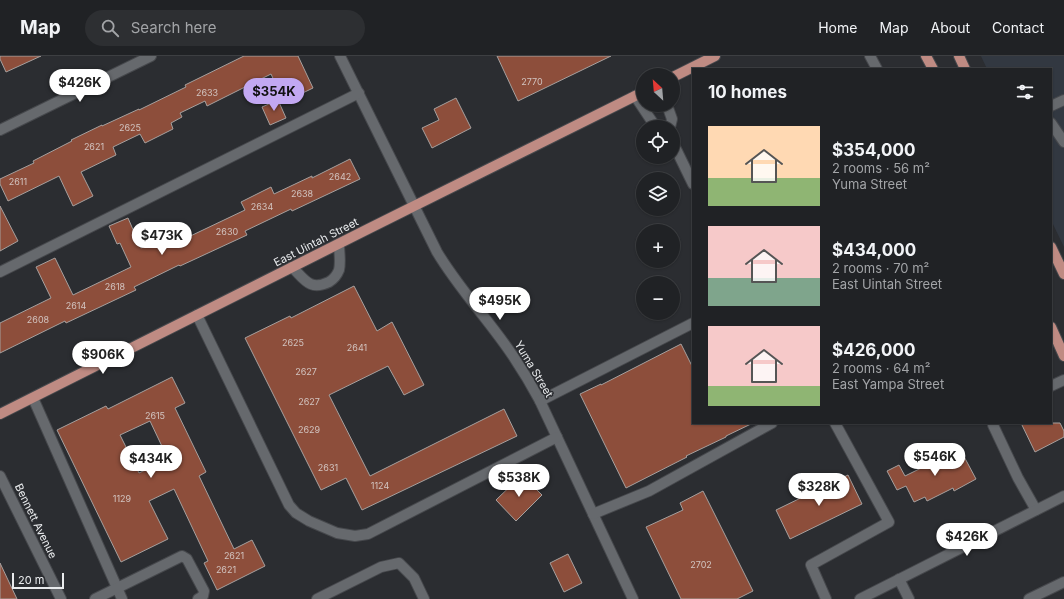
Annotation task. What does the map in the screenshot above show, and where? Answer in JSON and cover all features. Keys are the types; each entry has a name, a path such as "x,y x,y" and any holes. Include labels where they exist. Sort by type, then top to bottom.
{"main road":[{"path":"680,74 715,56"},
{"path":"926,56 932,68"},
{"path":"959,56 965,68"},
{"name":"East Uintah Street","path":"0,414 636,96"},
{"path":"1052,249 1064,274"},
{"path":"1052,329 1064,356"}],"street":[{"path":"0,130 151,56"},
{"name":"Yuma Street","path":"340,56 437,252 447,268 513,355 528,378 633,599"},
{"path":"870,56 876,68"},
{"path":"0,272 359,93"},
{"path":"1052,106 1064,100"},
{"path":"1052,124 1063,136"},
{"path":"680,157 692,182"},
{"path":"292,267 308,283 315,286 332,280 339,269 339,244"},
{"path":"197,315 289,505 296,513 309,521 337,533 355,536 368,534 557,437"},
{"path":"540,401 692,324"},
{"path":"1052,386 1064,380"},
{"path":"33,398 122,599"},
{"path":"593,514 649,491 770,424"},
{"path":"826,599 811,565 889,522 836,424"},
{"path":"993,424 1018,478 1036,510"},
{"name":"Bennett Avenue","path":"0,476 61,599"},
{"path":"862,599 1064,496"},
{"path":"95,599 182,556 187,559 204,590 203,596 198,599"},
{"path":"317,599 381,567 399,564 414,578 424,599"},
{"path":"899,579 909,599"},
{"path":"1029,599 1064,582"}],"shaded area":[{"path":"981,56 1064,56 1064,247 1052,222 1052,68 987,68"}],"building":[{"path":"0,56 41,56 6,72"},
{"path":"244,56 298,56 313,88 284,102 271,74 207,106 205,101 180,113 182,117 171,123 173,129 145,143 140,134 113,147 116,155 81,172 93,196 73,206 59,176 8,201 0,184 0,179 34,163 33,161 72,141 71,140 102,125 139,110"},
{"path":"497,56 611,56 518,101"},
{"path":"456,98 471,128 432,148 422,128 439,120 434,109"},
{"path":"278,100 286,118 270,125 262,107"},
{"path":"350,159 360,179 245,231 247,235 180,266 179,265 134,287 136,290 66,323 65,321 0,353 0,323 51,298 36,267 55,258 73,295 131,267 120,243 117,244 109,226 128,218 141,248 156,240 161,250 245,210 241,202 271,187 274,194 312,176 312,178"},
{"path":"0,206 18,241 0,251"},
{"path":"354,286 377,331 392,322 424,385 404,395 388,366 329,395 370,476 504,409 517,436 362,510 346,478 321,490 245,338 290,316 291,318"},
{"path":"681,344 692,366 692,424 751,424 626,488 580,394 601,385"},
{"path":"172,377 185,403 175,408 206,472 199,476 234,549 252,540 265,566 217,590 204,563 208,561 174,489 149,501 168,539 121,562 57,430 106,406 108,409","holes":["150,421 168,459 139,473 120,435"]},
{"path":"1060,423 1064,431 1064,437 1035,452 1021,424"},
{"path":"960,449 976,479 954,491 953,488 927,501 925,497 914,502 906,486 897,490 887,471 899,465 905,476"},
{"path":"522,475 542,495 516,521 496,500"},
{"path":"848,475 862,504 790,539 776,510"},
{"path":"703,491 753,591 737,599 681,599 646,527 683,510 680,503"},
{"path":"568,554 582,583 564,592 550,563"},
{"path":"0,563 17,599 0,599"}]}
